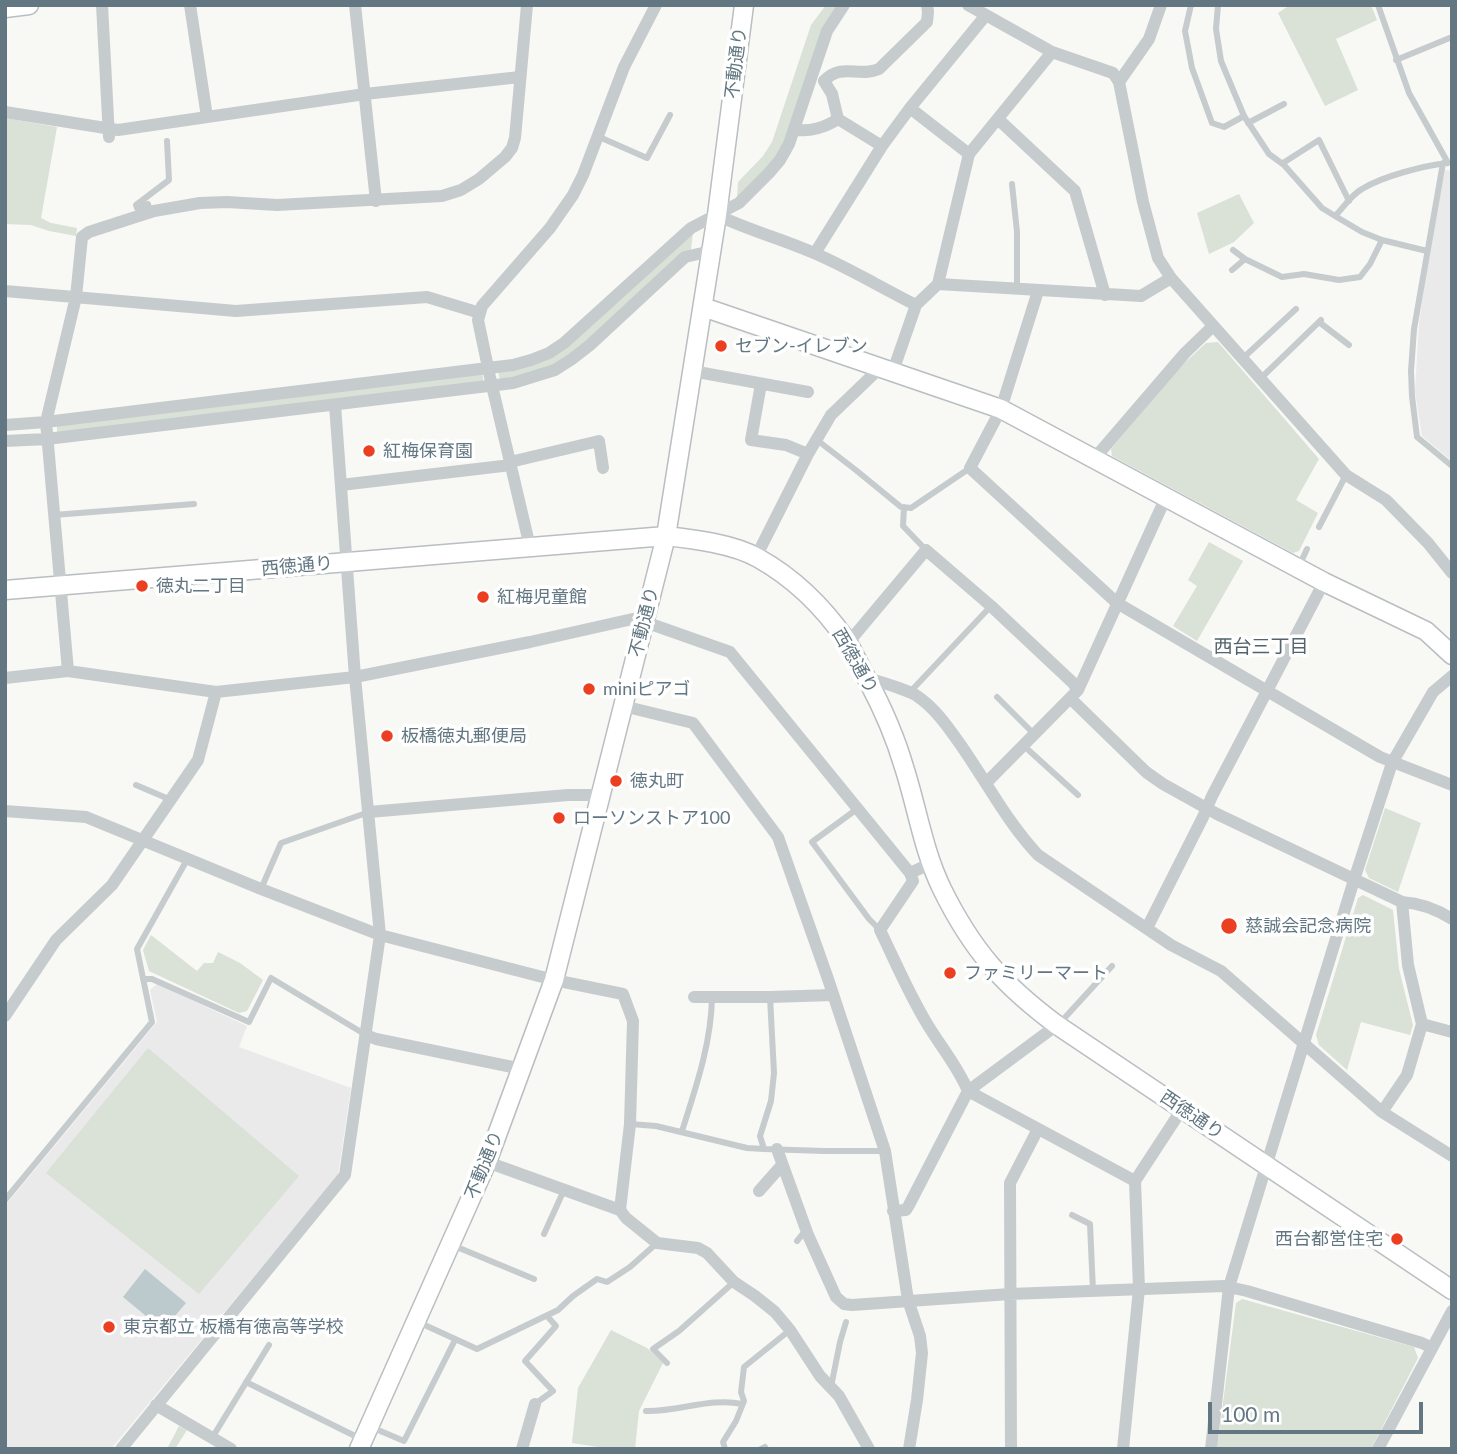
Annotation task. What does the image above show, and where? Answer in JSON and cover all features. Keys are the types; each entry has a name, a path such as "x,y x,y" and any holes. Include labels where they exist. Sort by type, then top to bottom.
{"street":[{"path":"5,8 29,5"},
{"path":"102,5 109,134"},
{"path":"190,5 207,117"},
{"path":"355,5 376,201"},
{"path":"68,671 46,422 76,298 82,237 133,214 200,203 277,205 376,201 442,196 461,190 479,179 512,148 527,5"},
{"path":"530,547 478,320 482,306 550,228 573,195 624,67 656,5"},
{"name":"不動通り","path":"363,1438 486,1162 554,981 666,536 712,251 744,5"},
{"path":"5,425 513,365 549,352 578,333 691,228 739,202 769,173 789,144 818,78 827,31 844,5"},
{"path":"818,78 835,72 869,73 879,69 926,22 927,5"},
{"path":"968,5 1052,52 1113,73 1119,82 1143,202 1158,258 1171,278 1200,302 1213,326 1346,475 1386,500 1428,543 1452,573"},
{"path":"1119,82 1149,39 1161,5"},
{"path":"815,253 882,146 986,15"},
{"path":"756,557 808,454 831,415 887,369 916,305 938,284 969,154 1052,52"},
{"path":"5,112 109,134 118,130 165,126 207,117 365,94 520,77"},
{"path":"818,78 832,94 838,119 882,146"},
{"path":"910,108 969,154"},
{"path":"794,129 800,131 826,126 838,119"},
{"path":"998,119 1074,191 1105,295"},
{"path":"717,215 815,253 916,305"},
{"path":"5,441 47,439 513,383 564,364 590,345 685,257 712,251"},
{"path":"938,284 1141,296 1171,278"},
{"path":"5,291 236,311 427,297 480,313"},
{"path":"1038,291 1000,409 970,468 1117,603 1392,763 1452,785"},
{"path":"703,307 1000,409 1324,582 1426,631 1452,655"},
{"path":"1094,459 1185,352 1213,326"},
{"path":"692,372 808,392"},
{"path":"761,384 751,440 786,445 808,454"},
{"path":"121,1449 345,1175 380,935 355,677 335,405"},
{"path":"341,485 510,464 599,442 603,468"},
{"path":"986,783 1074,694 1166,497"},
{"name":"西徳通り","path":"5,590 666,536 712,542 756,557 808,594 848,643 897,745 932,863 952,908 979,952 1015,992 1057,1025 1452,1290"},
{"path":"848,643 926,550 1072,682 1074,694 1149,774 1163,784 1354,880 1402,902 1436,909 1452,919"},
{"path":"1143,931 1324,582"},
{"path":"5,678 68,671 216,692 355,677 645,619 730,652 910,873 913,881 880,930 909,992 936,1039 960,1072 968,1091 1135,1181"},
{"path":"1210,1449 1229,1287 1354,880 1392,763 1433,692 1452,676"},
{"path":"866,677 915,695 933,709 948,726 1021,838 1038,855 1143,931 1222,971 1382,1112 1452,1156"},
{"path":"5,1016 57,940 111,885 198,760 216,692"},
{"path":"623,706 693,723 778,837 884,1151 908,1300 920,1336 922,1353 909,1449"},
{"path":"369,812 555,796 601,795"},
{"path":"5,811 86,817 380,935 554,981 623,994 629,1004 633,1021 630,1124 621,1210 626,1218 657,1243 698,1248 707,1253 734,1282 775,1312 820,1376 839,1396 869,1449"},
{"path":"910,873 932,863"},
{"path":"1382,1112 1407,1075 1422,1024 1408,965 1402,902"},
{"path":"694,997 833,995"},
{"path":"1422,1024 1452,1032"},
{"path":"893,1211 906,1210 968,1091 1057,1025"},
{"path":"366,1035 522,1069"},
{"path":"1123,1449 1139,1289 1135,1181 1182,1109"},
{"path":"1011,1449 1010,1183 1038,1129"},
{"path":"770,1149 782,1165 835,1297 851,1309 908,1300 1220,1286 1432,1348"},
{"path":"486,1162 621,1210"},
{"path":"759,1191 782,1165"},
{"path":"1378,1449 1452,1311"},
{"path":"522,1449 535,1404"},
{"path":"156,1405 231,1449"}],"lane":[{"path":"1191,5 1185,31 1192,68 1212,123 1224,127 1244,116"},
{"path":"1218,5 1216,29 1221,61 1244,116 1269,154 1283,163 1322,208 1335,216 1382,240 1427,251"},
{"path":"1378,5 1409,93 1448,163 1427,251 1414,329 1411,371 1417,437 1452,466"},
{"path":"1396,60 1452,37"},
{"path":"1248,123 1284,104"},
{"path":"597,136 647,158 670,115"},
{"path":"1283,163 1319,140 1349,201"},
{"path":"151,212 148,204 137,208 136,205 169,180 167,141"},
{"path":"1335,216 1363,188 1416,169 1448,163"},
{"path":"1012,184 1017,232 1017,289"},
{"path":"1233,250 1245,259 1282,276 1304,274 1339,280 1360,277 1382,240"},
{"path":"1232,270 1245,259"},
{"path":"1242,359 1296,309"},
{"path":"1260,379 1320,321 1349,345"},
{"path":"817,440 901,507 911,508 970,468"},
{"path":"1319,527 1346,475"},
{"path":"54,515 194,503"},
{"path":"904,507 903,526 926,550"},
{"path":"1298,568 1307,549"},
{"path":"909,693 990,606"},
{"path":"997,697 1035,734"},
{"path":"1024,746 1078,795"},
{"path":"136,785 171,800"},
{"path":"857,809 813,842 880,930"},
{"path":"261,889 281,843 369,812"},
{"path":"5,1200 152,1022 137,948 188,858"},
{"path":"1057,1025 1112,966"},
{"path":"143,979 152,979 249,1022 271,978 366,1035"},
{"path":"682,1131 701,1072 712,1022 712,997"},
{"path":"769,997 774,1073 771,1101 760,1136 770,1149"},
{"path":"630,1124 682,1131 747,1148 884,1151"},
{"path":"544,1234 564,1190"},
{"path":"1072,1215 1090,1224 1093,1291"},
{"path":"797,1241 806,1230"},
{"path":"416,1321 477,1349 558,1310 597,1279 607,1282 630,1267 657,1243"},
{"path":"450,1245 534,1279"},
{"path":"667,1363 653,1349 679,1331 734,1282"},
{"path":"535,1404 553,1391 525,1361 556,1326 547,1316"},
{"path":"831,1387 846,1322"},
{"path":"725,1449 723,1441 736,1421 744,1401 741,1392 744,1367 790,1330"},
{"path":"246,1382 363,1438 404,1441 455,1340"},
{"path":"212,1438 269,1345"},
{"path":"646,1411 725,1401 742,1404"}],"shaded area":[{"path":"826,5 840,5 781,154 737,199 738,182 763,156 772,142 811,25"},
{"path":"1286,5 1371,5 1377,20 1336,39 1358,90 1325,106 1278,13 1287,7"},
{"path":"5,118 57,127 41,218 51,223 77,228 76,236 31,225 5,224"},
{"path":"1445,170 1452,171 1452,461 1422,436 1415,392 1419,323"},
{"path":"1239,194 1254,223 1234,242 1209,254 1197,213"},
{"path":"693,232 691,250 588,343 554,365 500,381 498,371 533,363"},
{"path":"1218,342 1319,459 1296,500 1318,513 1299,551 1293,553 1112,456 1111,449 1179,368 1206,343"},
{"path":"482,372 484,383 57,435 57,424"},
{"path":"1209,542 1243,561 1197,641 1173,626 1197,586 1188,580"},
{"path":"1385,808 1421,823 1398,892 1369,878 1365,870"},
{"path":"1363,895 1393,910 1399,969 1413,1025 1410,1035 1361,1022 1347,1070 1319,1045 1316,1035 1358,898"},
{"path":"151,935 197,971 204,963 213,963 218,952 240,963 263,980 247,1011 239,1013 149,971 143,950"},
{"name":"東京都立 板橋有徳高等学校","path":"157,984 247,1026 239,1047 351,1088 338,1175 111,1449 5,1449 5,1206 157,1022 150,990"},
{"path":"148,1048 299,1176 199,1294 46,1173"},
{"path":"145,1269 186,1303 163,1330 123,1297"},
{"path":"1242,1299 1414,1347 1418,1358 1371,1449 1217,1449 1236,1303"},
{"path":"611,1330 647,1348 663,1363 639,1411 635,1449 611,1449 572,1443 578,1388"},
{"path":"179,1426 187,1430 175,1449 167,1449"}],"place":[{"name":"セブン-イレブン","path":"721,346"},
{"name":"紅梅保育園","path":"369,451"},
{"name":"徳丸二丁目","path":"142,586"},
{"name":"紅梅児童館","path":"483,597"},
{"name":"miniピアゴ","path":"589,689"},
{"name":"板橋徳丸郵便局","path":"387,736"},
{"name":"徳丸町","path":"616,781"},
{"name":"ローソンストア100","path":"559,818"},
{"name":"慈誠会記念病院","path":"1229,926"},
{"name":"ファミリーマート","path":"950,973"},
{"name":"西台都営住宅","path":"1397,1239"},
{"name":"東京都立 板橋有徳高等学校","path":"109,1327"}],"district":[{"name":"西台三丁目","path":"1261,647"}]}
